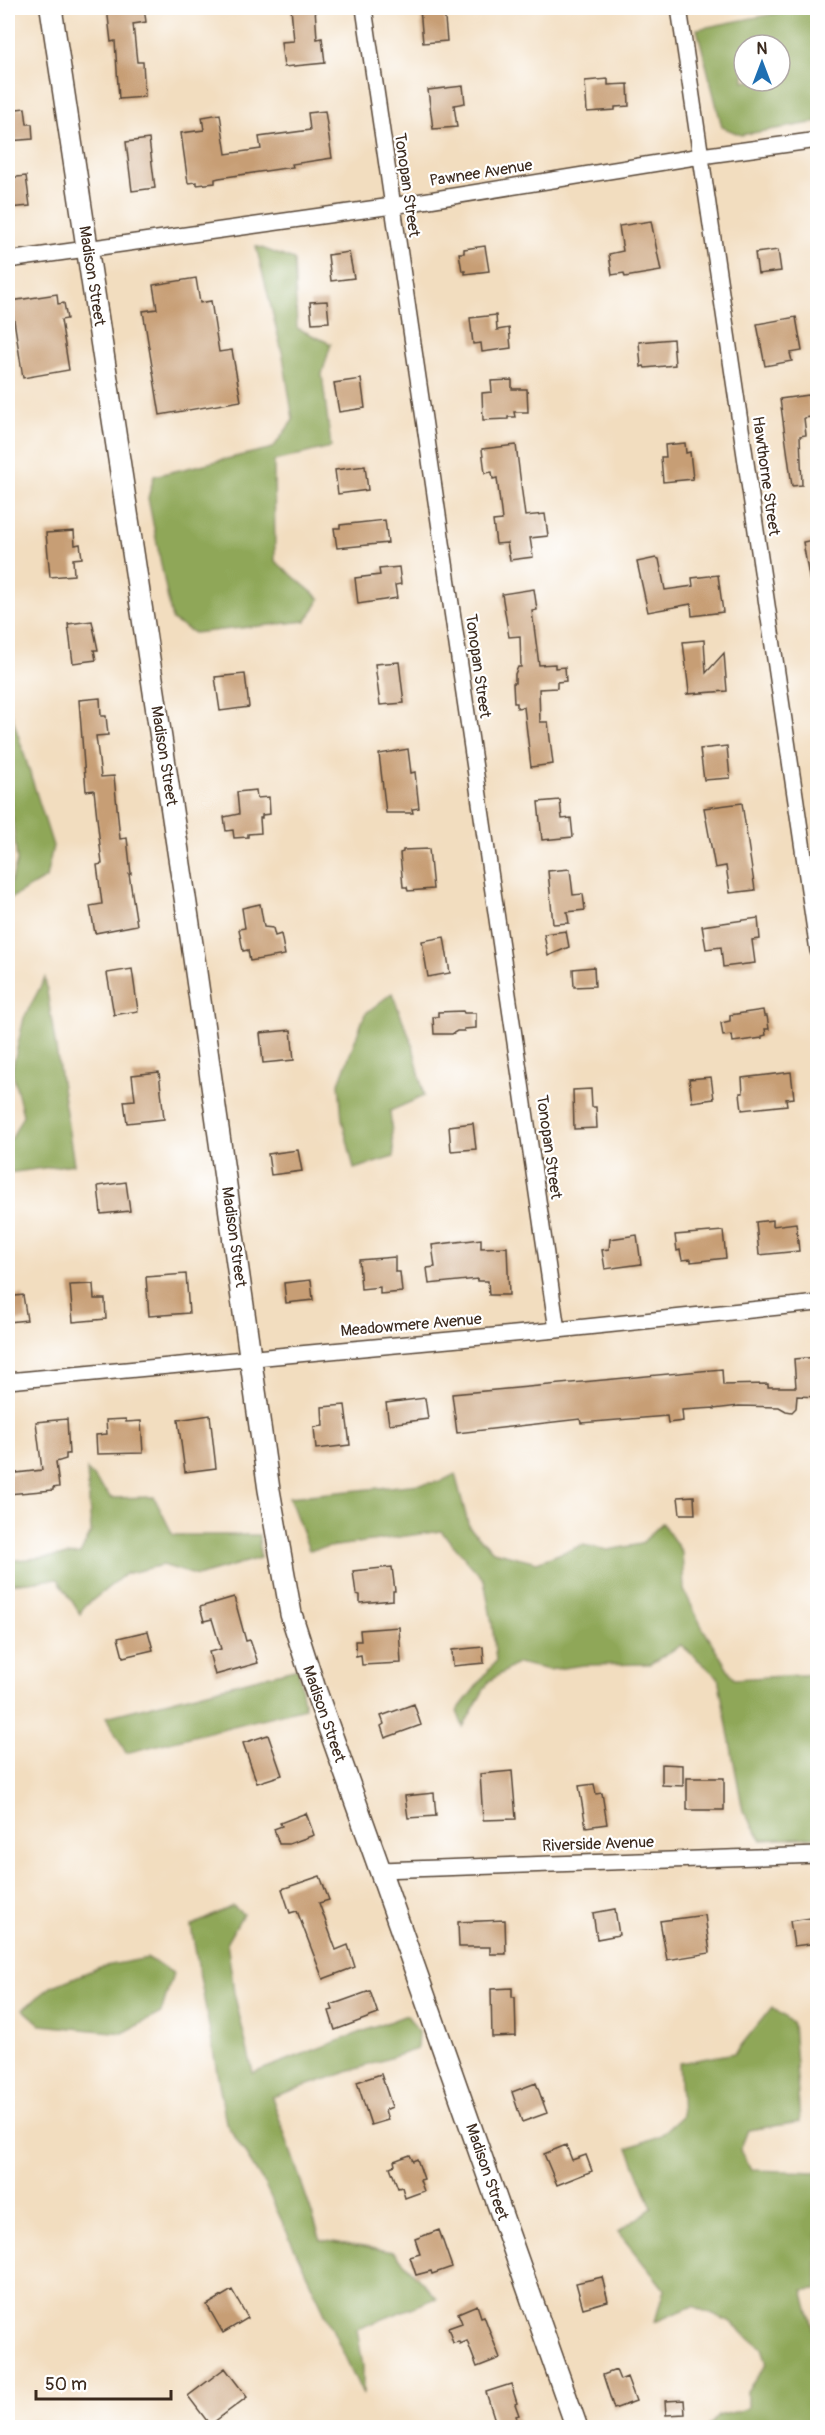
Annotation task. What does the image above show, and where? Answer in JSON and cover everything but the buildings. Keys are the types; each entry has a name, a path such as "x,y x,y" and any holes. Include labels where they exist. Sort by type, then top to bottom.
{"street":[{"name":"Madison Street","path":"51,8 192,944 268,1490 291,1614 314,1686 577,2427"},
{"name":"Tonopan Street","path":"364,8 557,1330"},
{"name":"Hawthorne Street","path":"679,8 818,951"},
{"name":"Pawnee Avenue","path":"8,260 392,206 701,156 818,140"},
{"name":"Meadowmere Avenue","path":"8,1381 557,1330 818,1303"},
{"name":"Riverside Avenue","path":"380,1870 818,1855"}],"green space":[{"path":"803,8 817,8 817,122 741,135 722,127 697,29"},
{"path":"256,246 294,260 297,328 331,344 322,374 331,447 274,461 275,561 320,599 306,621 194,633 172,620 148,498 154,476 273,448 293,420 283,356"},
{"path":"8,703 53,846 46,878 8,900 17,861 10,794"},
{"path":"45,978 74,1164 8,1173 8,1140 12,1138 23,1115 12,1070 24,1018"},
{"path":"392,993 413,1046 424,1096 390,1111 394,1157 354,1169 342,1119 339,1083 365,1014"},
{"path":"87,1470 111,1498 154,1497 173,1535 259,1535 260,1558 197,1576 163,1565 125,1574 83,1608 80,1614 58,1579 8,1584 8,1561 80,1554 91,1532"},
{"path":"455,1474 469,1527 493,1551 537,1562 583,1545 608,1550 641,1544 662,1523 682,1552 684,1590 702,1627 734,1679 817,1674 817,1837 762,1840 743,1811 718,1677 681,1645 650,1664 584,1665 549,1670 518,1663 489,1681 463,1727 457,1711 496,1661 484,1580 441,1531 309,1550 289,1497 440,1482"},
{"path":"298,1668 305,1708 126,1753 106,1717"},
{"path":"233,1906 243,1914 227,1942 234,1993 253,2073 407,2015 418,2032 417,2049 272,2097 321,2240 394,2252 437,2298 357,2329 363,2366 363,2395 265,2185 226,2123 191,1926"},
{"path":"148,1958 173,1973 161,2013 123,2033 41,2025 23,2009 51,1987 100,1967"},
{"path":"772,2007 793,2024 800,2122 748,2130 740,2150 751,2170 817,2172 817,2289 803,2290 817,2342 817,2427 708,2427 718,2416 747,2409 747,2391 767,2363 762,2348 729,2322 693,2306 655,2322 664,2289 618,2232 652,2208 628,2148 661,2135 682,2116 679,2063 735,2053"}]}
